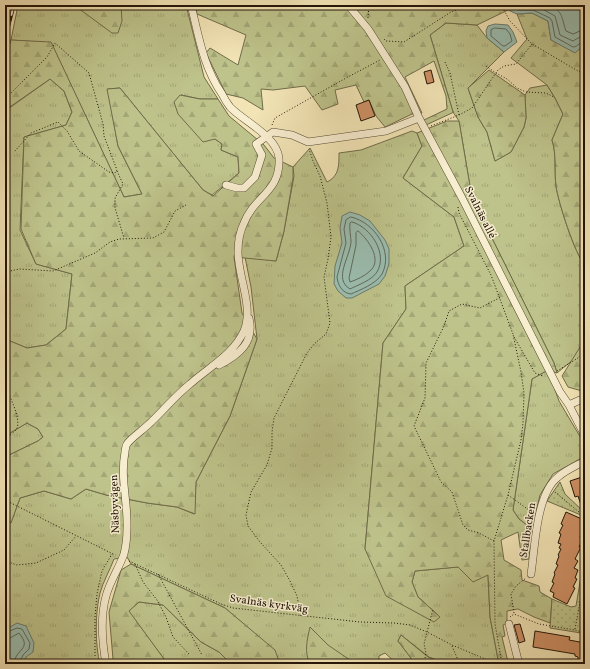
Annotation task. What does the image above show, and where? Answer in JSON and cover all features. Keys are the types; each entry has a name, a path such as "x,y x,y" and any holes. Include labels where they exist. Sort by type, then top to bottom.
{"street":[{"name":"Näsbyvägen","path":"106,664 102,613 106,595 124,554 128,528 123,477 126,445 189,384 230,352 238,343 245,329 247,310 238,253 241,235 244,223 253,206 269,192 279,173 279,156 266,136 230,107 212,80 203,56 191,5"},
{"name":"Svalnäs allé","path":"348,5 368,29 405,86 419,118 462,198 560,392 585,436"},
{"path":"226,185 244,188 255,176 262,154 256,144 273,132 292,135 308,142 386,131 419,118"},
{"path":"568,405 580,400 585,400"},
{"name":"Stallbacken","path":"531,574 539,517 544,497 557,477 585,461"},
{"path":"510,624 519,664"}],"path":[{"path":"368,29 369,5"},
{"path":"380,37 386,41 404,42 451,12 470,5"},
{"path":"501,5 510,21 532,44 585,74"},
{"path":"5,99 47,57 55,43 89,72 103,124 104,136 123,184 115,198 115,208 124,238"},
{"path":"425,128 459,115 472,108 498,70 504,66 516,64 532,44"},
{"path":"266,136 275,118 387,57"},
{"path":"445,62 450,73 459,115"},
{"path":"486,66 496,74 507,79 517,88 526,92 546,93 554,97"},
{"path":"14,152 31,133 58,122 67,131 78,151 109,172 114,172 117,170"},
{"path":"301,616 297,596 290,581 281,565 248,526 246,515 251,492 267,465 272,448 274,418 307,353 314,344 326,334 330,323 324,277 331,237 327,202 308,142"},
{"path":"462,198 458,206 459,213 484,260 500,298 513,334 524,393 522,440 508,495 494,541 495,624 502,664"},
{"path":"5,272 20,269 53,272 95,253 110,242 124,238 153,238 164,232 175,212 186,206"},
{"path":"494,541 468,530 463,525 452,492 441,482 414,426 425,398 426,364 444,326 449,311 462,304 480,308 500,298"},
{"path":"5,341 8,337"},
{"path":"5,386 16,413 18,424 16,429 5,438"},
{"path":"549,488 585,517"},
{"path":"508,495 539,517"},
{"name":"Svalnäs kyrkväg","path":"5,500 122,558 221,604 233,608 301,616 360,622 394,623 410,626 427,632 452,645 497,664"},
{"path":"5,561 18,566 36,563 64,550 76,535"},
{"path":"134,563 143,582 157,600 166,617 173,637 190,654"},
{"path":"157,574 202,655"},
{"path":"514,614 511,594 520,582 531,574"},
{"path":"575,630 585,575"},
{"path":"424,664 426,653 424,644 433,609"},
{"path":"510,624 510,618 514,614"},
{"path":"514,614 539,624 585,633"},
{"path":"582,632 585,628"},
{"path":"452,645 458,660 462,664"}],"green space":[{"path":"18,5 186,5 204,77 218,99 200,99 181,95 215,139 222,144 221,150 238,157 239,173 212,195 203,190 120,88 108,89 118,146 142,194 124,197 51,43 11,40"},
{"path":"77,5 121,5 122,21 118,33 112,33 78,8"},
{"path":"195,5 506,5 508,10 477,25 446,23 430,35 454,112 426,125 424,120 447,109 446,96 434,61 405,77 422,113 412,114 385,127 376,116 369,100 364,102 356,85 335,90 338,104 322,110 305,86 273,90 261,89 263,110 243,98 226,94 206,53 210,48 238,65 246,35 197,14"},
{"path":"532,13 548,21 551,40 575,52 585,44 585,265 572,240 557,193 552,140 563,114 547,85 511,58 527,39 517,14"},
{"path":"446,23 477,25 487,38 504,52 468,88 478,117 487,132 495,161 511,152 524,127 526,118 525,95 530,88 547,85 563,114 552,140 556,186 563,215 572,240 585,265 585,339 574,359 557,373 554,363 472,198 459,121 453,112 430,35"},
{"path":"11,40 51,42 124,197 142,194 118,146 107,89 120,88 203,190 213,196 239,173 238,157 221,150 222,144 215,139 203,142 178,114 174,102 180,95 200,99 218,99 229,116 264,145 274,158 293,167 293,178 284,231 276,261 234,257 242,313 257,339 230,416 196,482 195,514 177,507 106,495 86,489 71,499 44,491 20,498 11,523 5,519 5,457 38,441 43,437 38,429 27,423 5,436 6,344 10,341 27,348 46,345 66,329 72,274 36,264 21,229 24,137 66,125 72,112 64,91 50,79 7,109 5,101 5,58"},
{"path":"489,70 525,95 526,118 524,127 511,152 495,161 487,132 478,117 468,88"},
{"path":"50,79 64,91 72,112 66,125 24,137 20,230 36,264 72,274 66,329 46,345 27,348 10,341 5,358 5,101 8,109"},
{"path":"447,121 459,121 472,198 554,363 557,373 548,370 532,379 513,510 519,519 532,529 529,559 522,560 518,532 501,540 504,560 521,570 522,580 539,586 540,592 552,599 550,623 518,609 507,611 507,623 503,625 505,636 502,637 508,662 498,659 490,617 488,575 473,582 458,567 415,571 412,582 418,597 440,617 434,622 386,596 365,549 383,343 406,309 405,286 464,246 454,217 403,178 422,146 417,133"},
{"path":"412,131 417,133 422,146 403,178 454,217 464,246 405,286 406,309 383,343 365,549 440,617 418,597 412,582 415,571 458,567 488,575 490,617 498,659 497,664 446,664 429,657 401,635 398,641 411,658 411,664 397,664 385,653 379,656 379,664 280,664 274,650 225,608 131,564 127,557 114,559 100,593 96,629 100,664 5,664 5,519 11,522 20,498 44,491 71,499 86,489 106,495 177,507 194,514 196,482 230,416 257,339 251,287 245,257 276,261 284,231 294,176 293,167 310,148 327,182 334,177 338,170 339,153 361,150"},
{"path":"585,339 582,391 568,387 562,376"},
{"path":"548,370 559,401 585,445 585,456 553,474 540,495 532,529 519,519 513,510 532,379"},
{"path":"27,423 38,429 43,437 38,441 5,457 5,436"},
{"path":"560,482 565,494 585,513 585,519 581,515 547,501"},
{"path":"585,552 585,635 550,628 552,599 571,607 576,606"},
{"path":"131,564 225,608 275,650 280,664 231,664 219,652 201,642 163,605 139,602 129,611 169,664 115,664 113,659 109,612 121,570"},
{"path":"139,602 163,605 201,642 219,652 231,664 169,664 128,611"},
{"path":"310,627 328,645 350,660 352,664 310,664 307,655 307,641"},
{"path":"401,635 428,657 446,664 411,664 411,658 398,641"}],"water":[{"path":"506,5 585,5 585,44 575,53 551,40 548,21 532,13 517,14 508,10"},
{"path":"495,24 508,25 517,42 504,52 487,38 486,31 488,26"},
{"path":"350,212 360,215 370,221 385,240 389,249 389,264 385,276 379,284 352,298 346,298 338,291 334,284 335,266 342,243 340,228 342,216"},
{"path":"17,623 26,626 34,643 33,652 26,657 23,664 5,664 5,630"}],"building":[{"path":"431,70 434,82 427,84 424,72"},
{"path":"369,100 375,116 361,121 356,105"},
{"path":"585,476 585,504 581,505 578,496 575,497 570,481"},
{"path":"566,512 584,520 581,528 584,529 580,537 583,539 575,559 578,561 574,568 578,570 575,578 577,579 573,587 575,588 567,604 553,597 554,593 550,591 554,583 552,582 558,565 556,564 558,555 561,549 559,548 561,544 558,543 561,534 559,533 563,525 561,524"},
{"path":"520,624 525,641 519,643 514,625"},
{"path":"535,631 570,637 569,640 585,643 585,661 578,660 578,657 575,656 575,654 533,647"}],"railway":[{"path":"5,39 14,5"}]}
